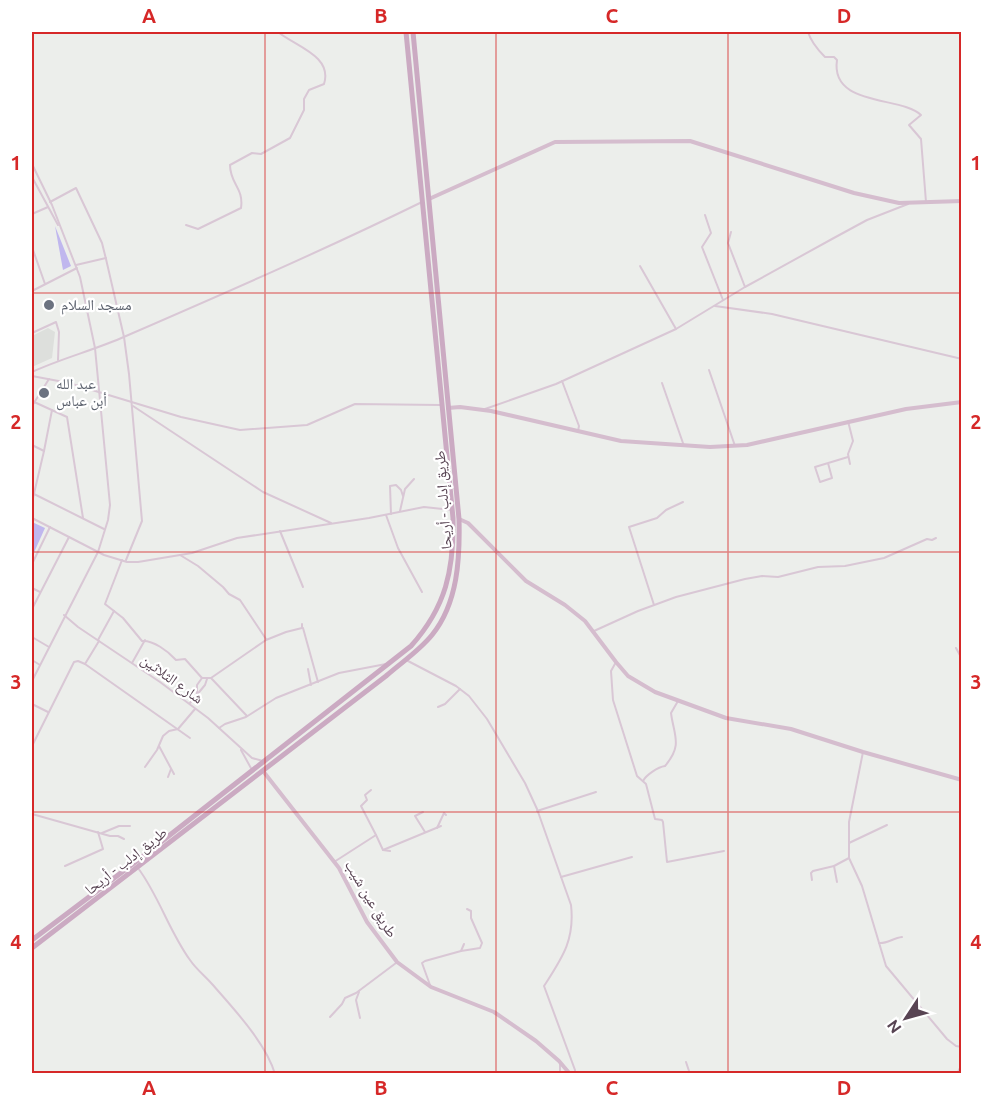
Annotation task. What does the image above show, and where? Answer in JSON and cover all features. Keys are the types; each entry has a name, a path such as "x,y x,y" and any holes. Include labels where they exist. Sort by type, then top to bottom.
{"main road":[{"name":"طريق إدلب - أريحا","path":"35,940 138,867 262,770 282,751 411,646 426,629 447,587 453,550 450,460 427,216 406,32"},
{"name":"طريق إدلب - أريحا","path":"413,32 425,200"},
{"name":"طريق إدلب - أريحا","path":"32,948 35,940 252,770 282,751 405,660 433,633 443,616 457,576 460,552 459,519 450,460"}],"street":[{"path":"186,225 198,229 241,208 242,193 230,172 230,165 252,153 261,154 290,138 304,110 304,99 309,90 324,84 325,71 314,53 296,45 278,32"},
{"path":"808,32 818,51 825,57 834,57 837,60 836,72 844,84 868,99 907,108 921,115 909,125 921,139 926,202"},
{"path":"32,374 58,360 124,337 246,285 376,226 425,200 555,142 690,141 854,193 899,202 962,201"},
{"path":"32,164 51,203 76,267 95,348 110,505 98,552 32,681"},
{"path":"32,177 61,230"},
{"path":"32,214 76,188 102,243 124,337 142,520 126,561"},
{"path":"483,410 562,381 676,329 723,300 867,220 910,202"},
{"path":"705,215 711,233 702,247 723,300"},
{"path":"731,232 728,243 746,287"},
{"path":"32,247 45,284"},
{"path":"32,291 76,267 106,258"},
{"path":"640,266 676,329"},
{"path":"715,306 782,317 962,359"},
{"path":"32,333 56,322 60,332 58,360"},
{"path":"709,370 735,446"},
{"path":"32,374 125,401 263,492 332,523"},
{"path":"32,406 33,401 50,378"},
{"path":"562,381 579,426 578,431"},
{"path":"662,383 684,446"},
{"path":"33,401 67,417 83,518"},
{"path":"131,404 240,430 307,425 355,404 460,407 483,410 621,441 684,446 735,446 927,405 962,402"},
{"path":"32,502 52,410"},
{"path":"848,422 853,441 848,450 850,464"},
{"path":"32,445 44,451"},
{"path":"828,463 832,478 820,482 816,467 828,463 848,457"},
{"path":"400,511 405,489 414,479"},
{"path":"391,514 390,486 396,485 403,496"},
{"path":"33,493 104,529"},
{"path":"654,605 629,527 657,518 666,510 683,502"},
{"path":"32,518 98,552 126,561 151,562 203,550 237,538 424,507 452,510"},
{"path":"386,515 398,548 422,592"},
{"path":"459,519 468,523 526,580 579,615 594,631 616,662 636,681 678,702 726,718 791,729 962,780"},
{"path":"32,564 50,527"},
{"path":"280,531 303,587"},
{"path":"32,609 69,537"},
{"path":"594,631 676,597 745,579 762,576 778,577 818,567 844,566 884,558 927,539 936,538"},
{"path":"180,555 198,566 229,594 240,600 266,640"},
{"path":"122,560 105,604 128,624 142,641 149,640 169,652 176,660 185,660 202,678 207,679 266,640 302,626 318,682"},
{"path":"32,588 40,592"},
{"path":"85,664 114,611"},
{"name":"شارع الثلاثين","path":"64,615 189,704 252,758 264,761"},
{"path":"32,637 49,646"},
{"path":"132,663 145,640"},
{"path":"956,648 962,659"},
{"path":"32,660 40,665"},
{"path":"405,660 469,696 488,718 525,783 537,811 571,905 573,920 571,937 563,956 544,986 575,1074"},
{"path":"32,746 74,662 78,661 190,738"},
{"path":"616,662 611,671 613,700 637,776 647,788 655,819 663,822 667,862 724,851"},
{"path":"219,728 247,716 276,698 351,670 389,663"},
{"path":"308,669 311,685"},
{"path":"197,694 197,685 202,678"},
{"path":"211,678 247,716"},
{"path":"189,704 203,689 207,679"},
{"path":"438,707 445,704 460,689"},
{"path":"643,781 658,768 665,766 676,750 676,729 671,713 678,702"},
{"path":"32,704 48,712"},
{"path":"145,767 163,736 169,731 178,729 195,709"},
{"path":"237,745 252,770"},
{"path":"159,746 174,774"},
{"path":"863,752 849,822 849,858 862,886 886,966 947,1039 956,1046 962,1047"},
{"path":"168,777 171,769"},
{"name":"طريق عين شيب","path":"262,770 334,862 367,922 397,962 431,987 494,1012 536,1041 570,1074"},
{"path":"371,790 365,795 367,800 361,806 383,850 390,852"},
{"path":"537,811 596,792"},
{"path":"423,812 415,816 425,832"},
{"path":"383,850 439,827 444,813 446,815"},
{"path":"32,814 123,839"},
{"path":"849,843 887,825"},
{"path":"102,833 119,826 130,826"},
{"path":"65,866 103,849 98,832"},
{"path":"334,862 376,836"},
{"path":"561,877 632,857"},
{"path":"812,880 813,871 834,866 849,858"},
{"path":"834,866 837,882"},
{"path":"138,867 191,962 246,1025 269,1058 275,1074"},
{"path":"431,987 422,963 461,951 480,948 482,944 471,918 471,911 467,909"},
{"path":"879,943 902,937"},
{"path":"461,951 464,944"},
{"path":"330,1017 345,998 397,962"},
{"path":"359,990 356,1000 360,1018"},
{"path":"559,1061 560,1074"},
{"path":"686,1062 690,1074"},
{"path":"957,1074 962,1064"}],"shaded area":[{"path":"55,226 71,266 63,270"},
{"path":"48,328 55,332 52,358 32,367 32,336"},
{"path":"32,522 45,528 32,557"}],"place":[{"name":"مسجد السلام","path":"49,305"},
{"name":"عبد الله أبن عباس","path":"44,393"}]}
